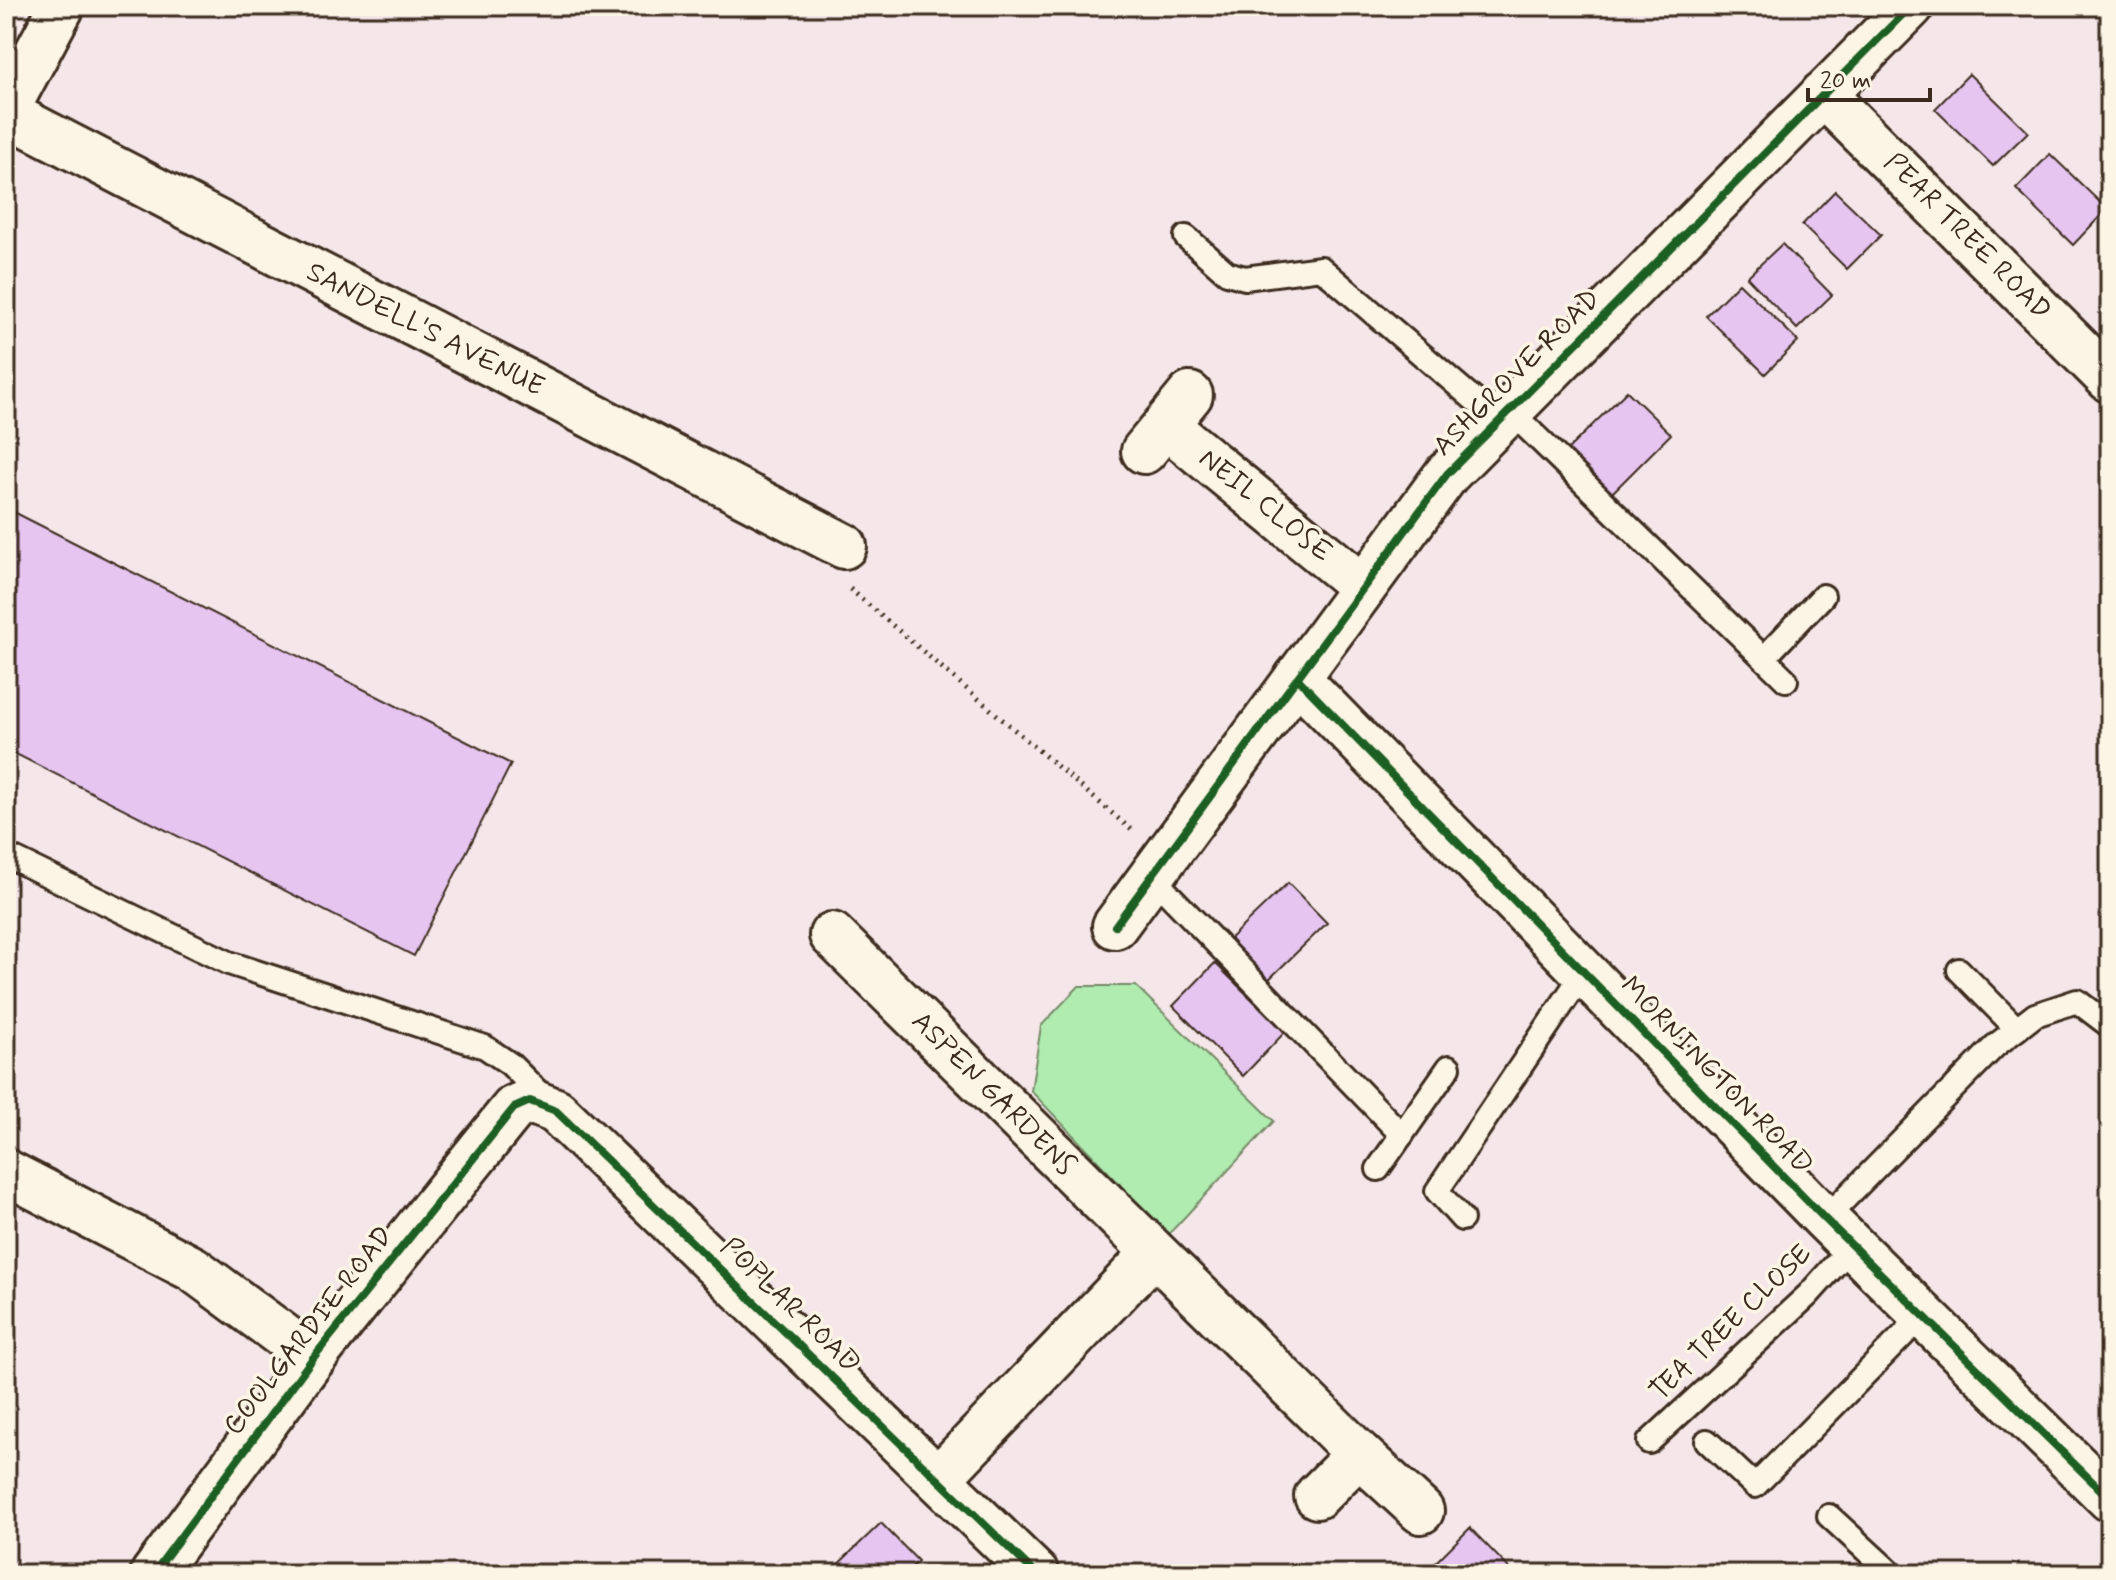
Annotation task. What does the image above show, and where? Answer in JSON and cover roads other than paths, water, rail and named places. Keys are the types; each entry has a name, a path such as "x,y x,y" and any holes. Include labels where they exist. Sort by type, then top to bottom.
{"street":[{"path":"6,112 62,6"},
{"name":"ASHGROVE ROAD","path":"1115,926 1447,474 1911,6"},
{"name":"PEAR TREE ROAD","path":"1823,94 2110,380"},
{"name":"SANDELL'S AVENUE","path":"6,112 844,546"},
{"name":"NEIL CLOSE","path":"1167,424 1362,586"},
{"name":"MORNINGTON ROAD","path":"1297,678 1839,1232 2110,1499"},
{"name":"ASPEN GARDENS","path":"832,935 1359,1454 1421,1511"},
{"name":"COOLGARDIE ROAD","path":"153,1574 313,1358 514,1108 530,1101 556,1111"},
{"name":"POPLAR ROAD","path":"556,1111 1036,1574"},
{"path":"6,1172 193,1269 313,1358"},
{"path":"938,1479 1154,1253"},
{"path":"1317,1496 1359,1454"}],"lane":[{"path":"1186,237 1227,273 1245,278 1321,268 1504,416 1786,680"},
{"path":"1764,658 1823,596"},
{"path":"6,855 229,963 485,1047 510,1064 556,1111"},
{"path":"1159,869 1402,1135"},
{"path":"1959,970 2017,1029"},
{"path":"1462,1219 1437,1191 1584,972"},
{"name":"TEA TREE CLOSE","path":"1649,1442 1808,1295 1839,1232 1995,1046 2035,1015 2077,1001 2110,1026"},
{"path":"1378,1169 1449,1067"},
{"path":"1707,1441 1755,1486 1923,1315"},
{"path":"1829,1516 1892,1574"}]}
